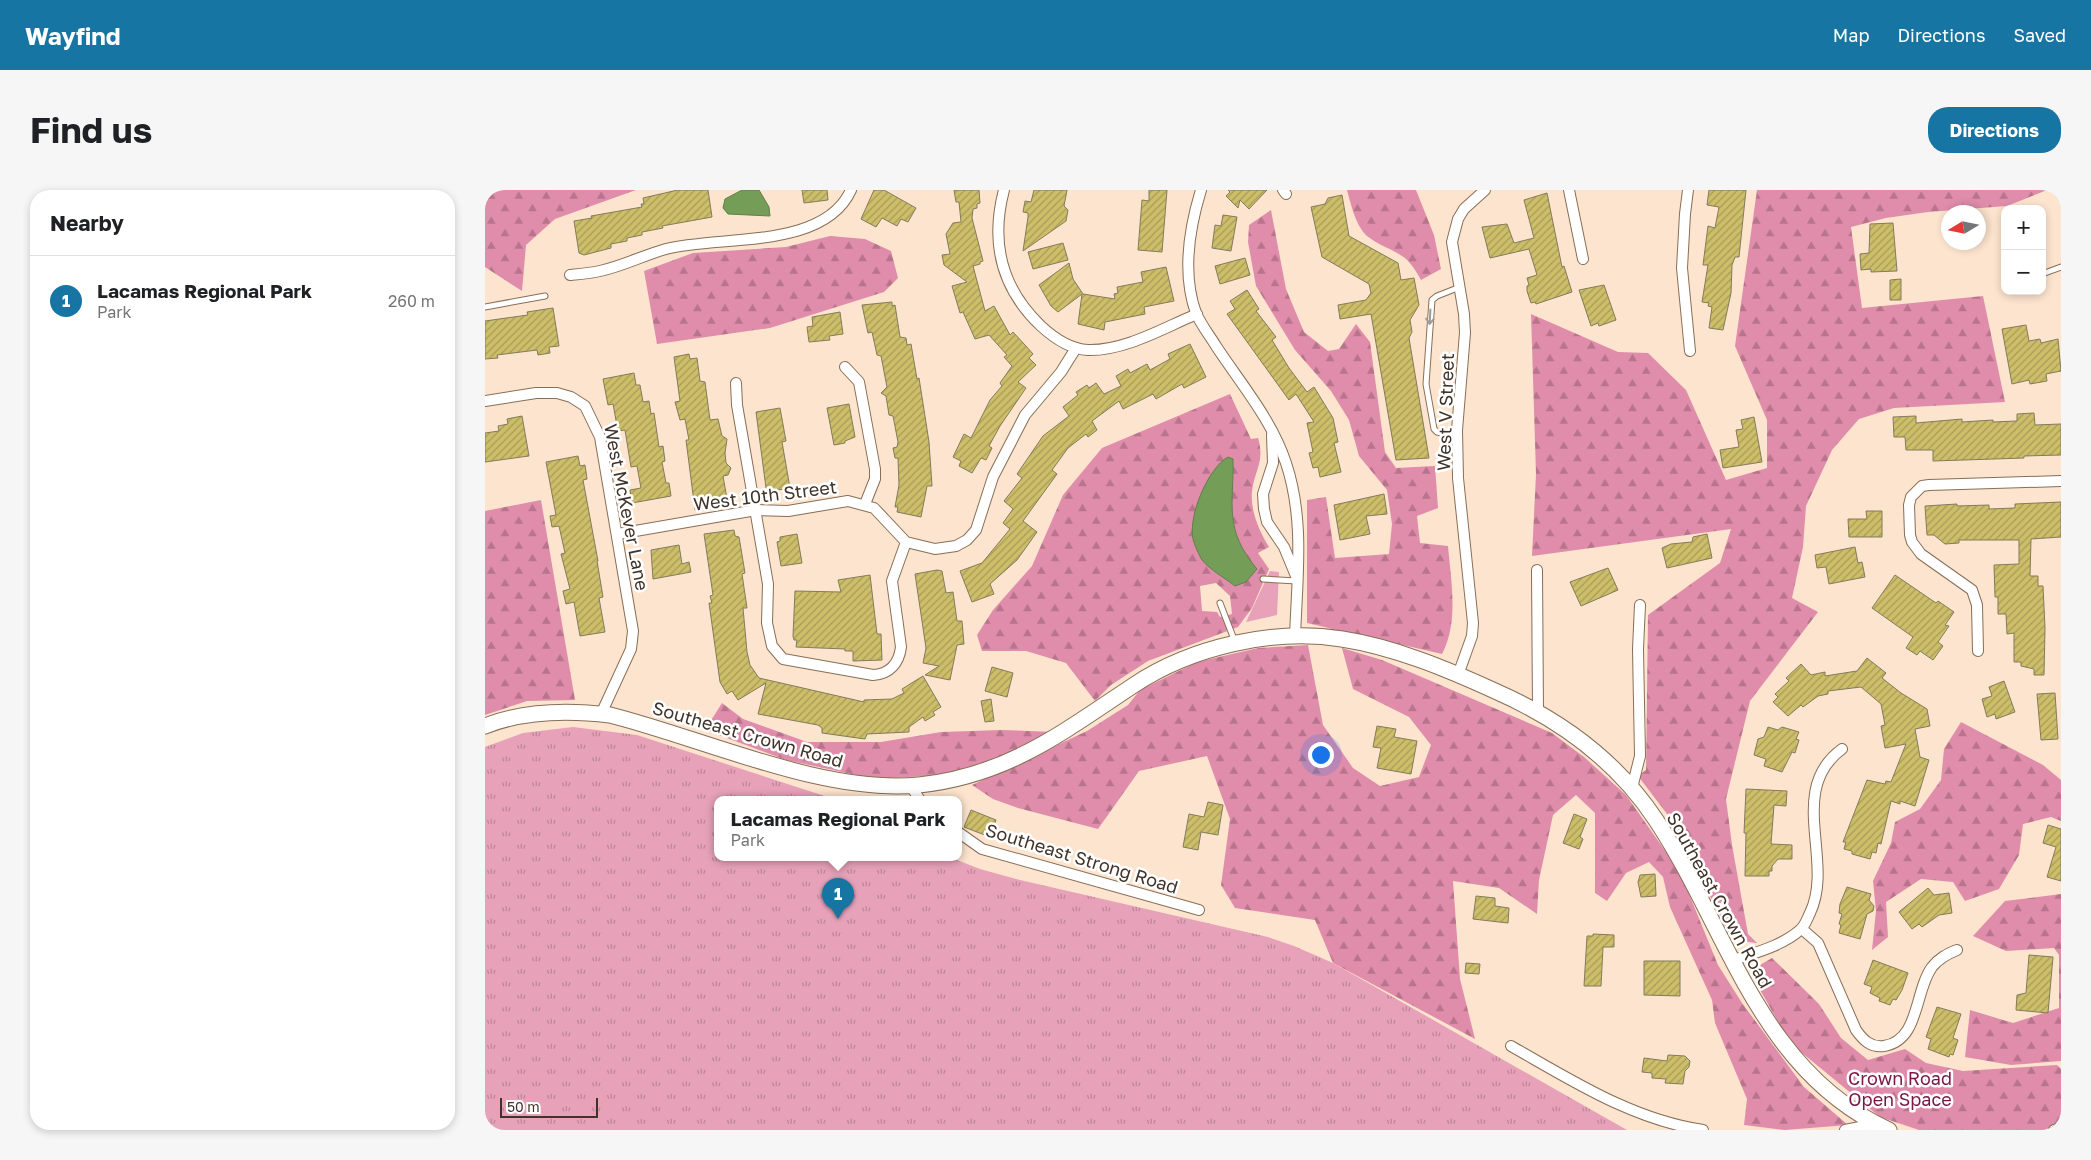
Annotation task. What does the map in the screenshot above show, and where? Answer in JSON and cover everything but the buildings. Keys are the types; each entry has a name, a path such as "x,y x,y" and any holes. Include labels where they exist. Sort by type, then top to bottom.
{"street":[{"path":"570,275 602,271 665,250 691,244 792,233 821,221 833,213 841,206 851,190"},
{"path":"1004,190 997,226 1002,264 1007,281 1015,295 1034,319 1056,339 1076,348 1101,349 1123,344 1197,314"},
{"path":"1201,190 1193,216 1189,246 1190,285 1197,314 1272,429 1286,462 1296,497 1300,538 1295,637"},
{"name":"West V Street","path":"1458,675 1472,636 1473,623 1458,478 1457,436 1465,333 1461,286 1452,242 1455,229 1464,209 1485,190"},
{"path":"1569,190 1583,259"},
{"path":"1689,190 1685,214 1682,268 1690,351"},
{"path":"845,367 859,382 874,463 875,479 865,504 883,516 906,542 925,548 944,549 956,546 972,536 979,524 993,477 1025,415 1061,372 1076,348"},
{"path":"736,383 737,405 768,584 767,623 772,646 783,659 791,662 873,675 881,675 893,667 900,656 901,648 892,581 906,542"},
{"name":"West McKever Lane","path":"485,401 536,393 571,396 585,406 600,436 633,631 631,649 601,714"},
{"path":"1272,429 1273,463 1263,494 1264,509 1267,522 1284,547 1297,581"},
{"path":"1978,651 1975,597 1967,584 1916,548 1910,535 1911,497 1921,486 2061,481"},
{"name":"West 10th Street","path":"617,534 756,510 788,511 848,501 865,504"},
{"path":"1537,570 1537,712"},
{"path":"1631,788 1640,756 1638,633 1640,604"},
{"name":"Southeast Crown Road","path":"485,726 514,717 541,713 577,712 601,714 645,724 825,777 858,783 910,785 964,778 1028,753 1046,744 1138,682 1172,664 1197,655 1236,644 1295,637 1342,639 1374,646 1458,675 1537,712 1576,736 1605,760 1654,817 1677,854 1731,961 1760,1013 1803,1066 1837,1097 1875,1124 1889,1130"},
{"path":"1731,961 1761,951 1802,929 1816,895 1815,790 1821,772 1830,758 1842,749"},
{"path":"910,785 917,796"},
{"name":"Southeast Strong Road","path":"962,835 982,849 1199,910"},
{"path":"1802,929 1818,943 1855,1030 1863,1041 1877,1047 1891,1045 1902,1038 1909,1030 1932,968 1944,955 1957,950"},
{"path":"1511,1046 1634,1112 1669,1123 1703,1130"},
{"path":"1845,1130 1875,1124"},
{"path":"2055,1130 2061,1128"}],"lane":[{"path":"2046,273 2061,267"},
{"path":"1457,436 1437,432 1434,429 1426,384 1432,300 1461,286"},
{"path":"485,307 545,296"},
{"path":"1263,579 1297,581"},
{"path":"1220,603 1236,644"}],"green space":[{"path":"485,190 636,190 555,219 526,245 522,291 485,267"},
{"path":"1347,190 1416,190 1434,235 1441,269 1421,280 1413,266 1405,258 1367,236 1357,221"},
{"path":"1757,190 2047,190 2010,205 1986,208 1986,205 1941,205 1941,211 1886,218 1851,227 1862,308 1983,296 2005,402 1894,408 1859,419 1832,450 1806,506 1803,547 1792,598 1818,612 1750,701 1726,799 1748,934 1757,943 1733,940 1691,860 1677,827 1638,776 1646,770 1648,615 1720,563 1731,529 1532,556 1536,474 1531,314 1618,352 1648,353 1686,390 1726,480 1767,468 1767,420 1735,346"},
{"path":"1271,210 1286,289 1304,332 1328,351 1339,349 1356,324 1370,342 1385,452 1396,468 1435,466 1438,508 1417,516 1420,543 1448,546 1453,601 1451,629 1442,654 1307,623 1307,500 1326,497 1335,558 1389,554 1392,524 1387,490 1359,456 1349,420 1331,391 1295,350 1256,286 1248,242 1249,225"},
{"path":"830,236 865,239 891,251 898,278 884,292 770,328 657,344 644,271 693,253 786,247"},
{"path":"1230,394 1251,439 1258,438 1260,446 1260,460 1253,483 1252,506 1256,520 1269,547 1258,553 1269,569 1252,608 1238,627 1148,661 1111,685 1095,701 1066,663 1026,651 982,651 977,635 993,610 1032,566 1063,495 1102,448","holes":["1233,459 1231,510 1235,533 1244,554 1235,586 1202,560","1216,583 1230,596 1232,614 1220,617 1217,612 1202,611 1200,586"]},
{"path":"541,500 575,700 527,701 485,715 485,511"},
{"path":"1270,571 1279,572 1277,615 1246,622"},
{"path":"1308,645 1323,725 1353,768 1380,786 1419,777 1431,745 1409,717 1353,689 1342,648 1382,660 1552,733 1584,757 1626,795 1680,872 1718,965 1742,1003 1804,1087 1848,1125 1785,1130 1744,1125 1747,1099 1715,1023 1712,1000 1670,907 1663,877 1649,862 1626,873 1607,901 1595,893 1595,813 1576,795 1553,815 1539,880 1537,914 1499,888 1453,881 1460,979 1475,1039 1333,963 1315,920 1235,908 1221,885 1230,819 1207,756 1139,771 1098,829 1018,808 993,799 972,785 1087,731 1128,705 1140,690 1197,662 1258,648"},
{"path":"722,703 743,719 807,742 881,742 941,732 1002,730 1055,732 1008,755 943,775 875,779 786,760 705,730"},
{"path":"1961,722 2043,765 2061,780 2061,821 2051,817 2023,824 2019,855 1999,889 1965,901 1953,882 1921,879 1886,902 1888,937 1872,950 1876,911 1873,881 1891,843 1895,822 1920,809 1941,780 1944,749"},
{"path":"573,727 637,735 825,796 714,796 714,861 960,861 980,869 1020,880 1268,937 1294,946 1333,963 1627,1130 485,1130 485,747 523,733"},
{"path":"2061,894 2061,1061 2011,1065 1965,1057 1970,1010 2013,1023 2059,1008 2059,955 2054,948 2006,951 1973,936 2005,901"},
{"name":"Crown Road Open Space","path":"1772,958 1819,1004 1841,1038 1868,1060 1905,1049 1926,1063 1963,1071 2057,1065 2061,1069 2061,1124 2044,1130 1919,1130 1880,1117 1790,1043 1759,988 1756,975 1760,965"}],"shaded area":[{"path":"742,190 759,190 769,207 770,216 728,214 723,208 725,199"},
{"path":"1228,457 1233,459 1232,504 1235,529 1246,554 1257,569 1246,582 1235,586 1205,564 1194,541 1192,529 1197,506 1207,482 1213,471"}],"place":[{"name":"Lacamas Regional Park","path":"838,919"}]}
